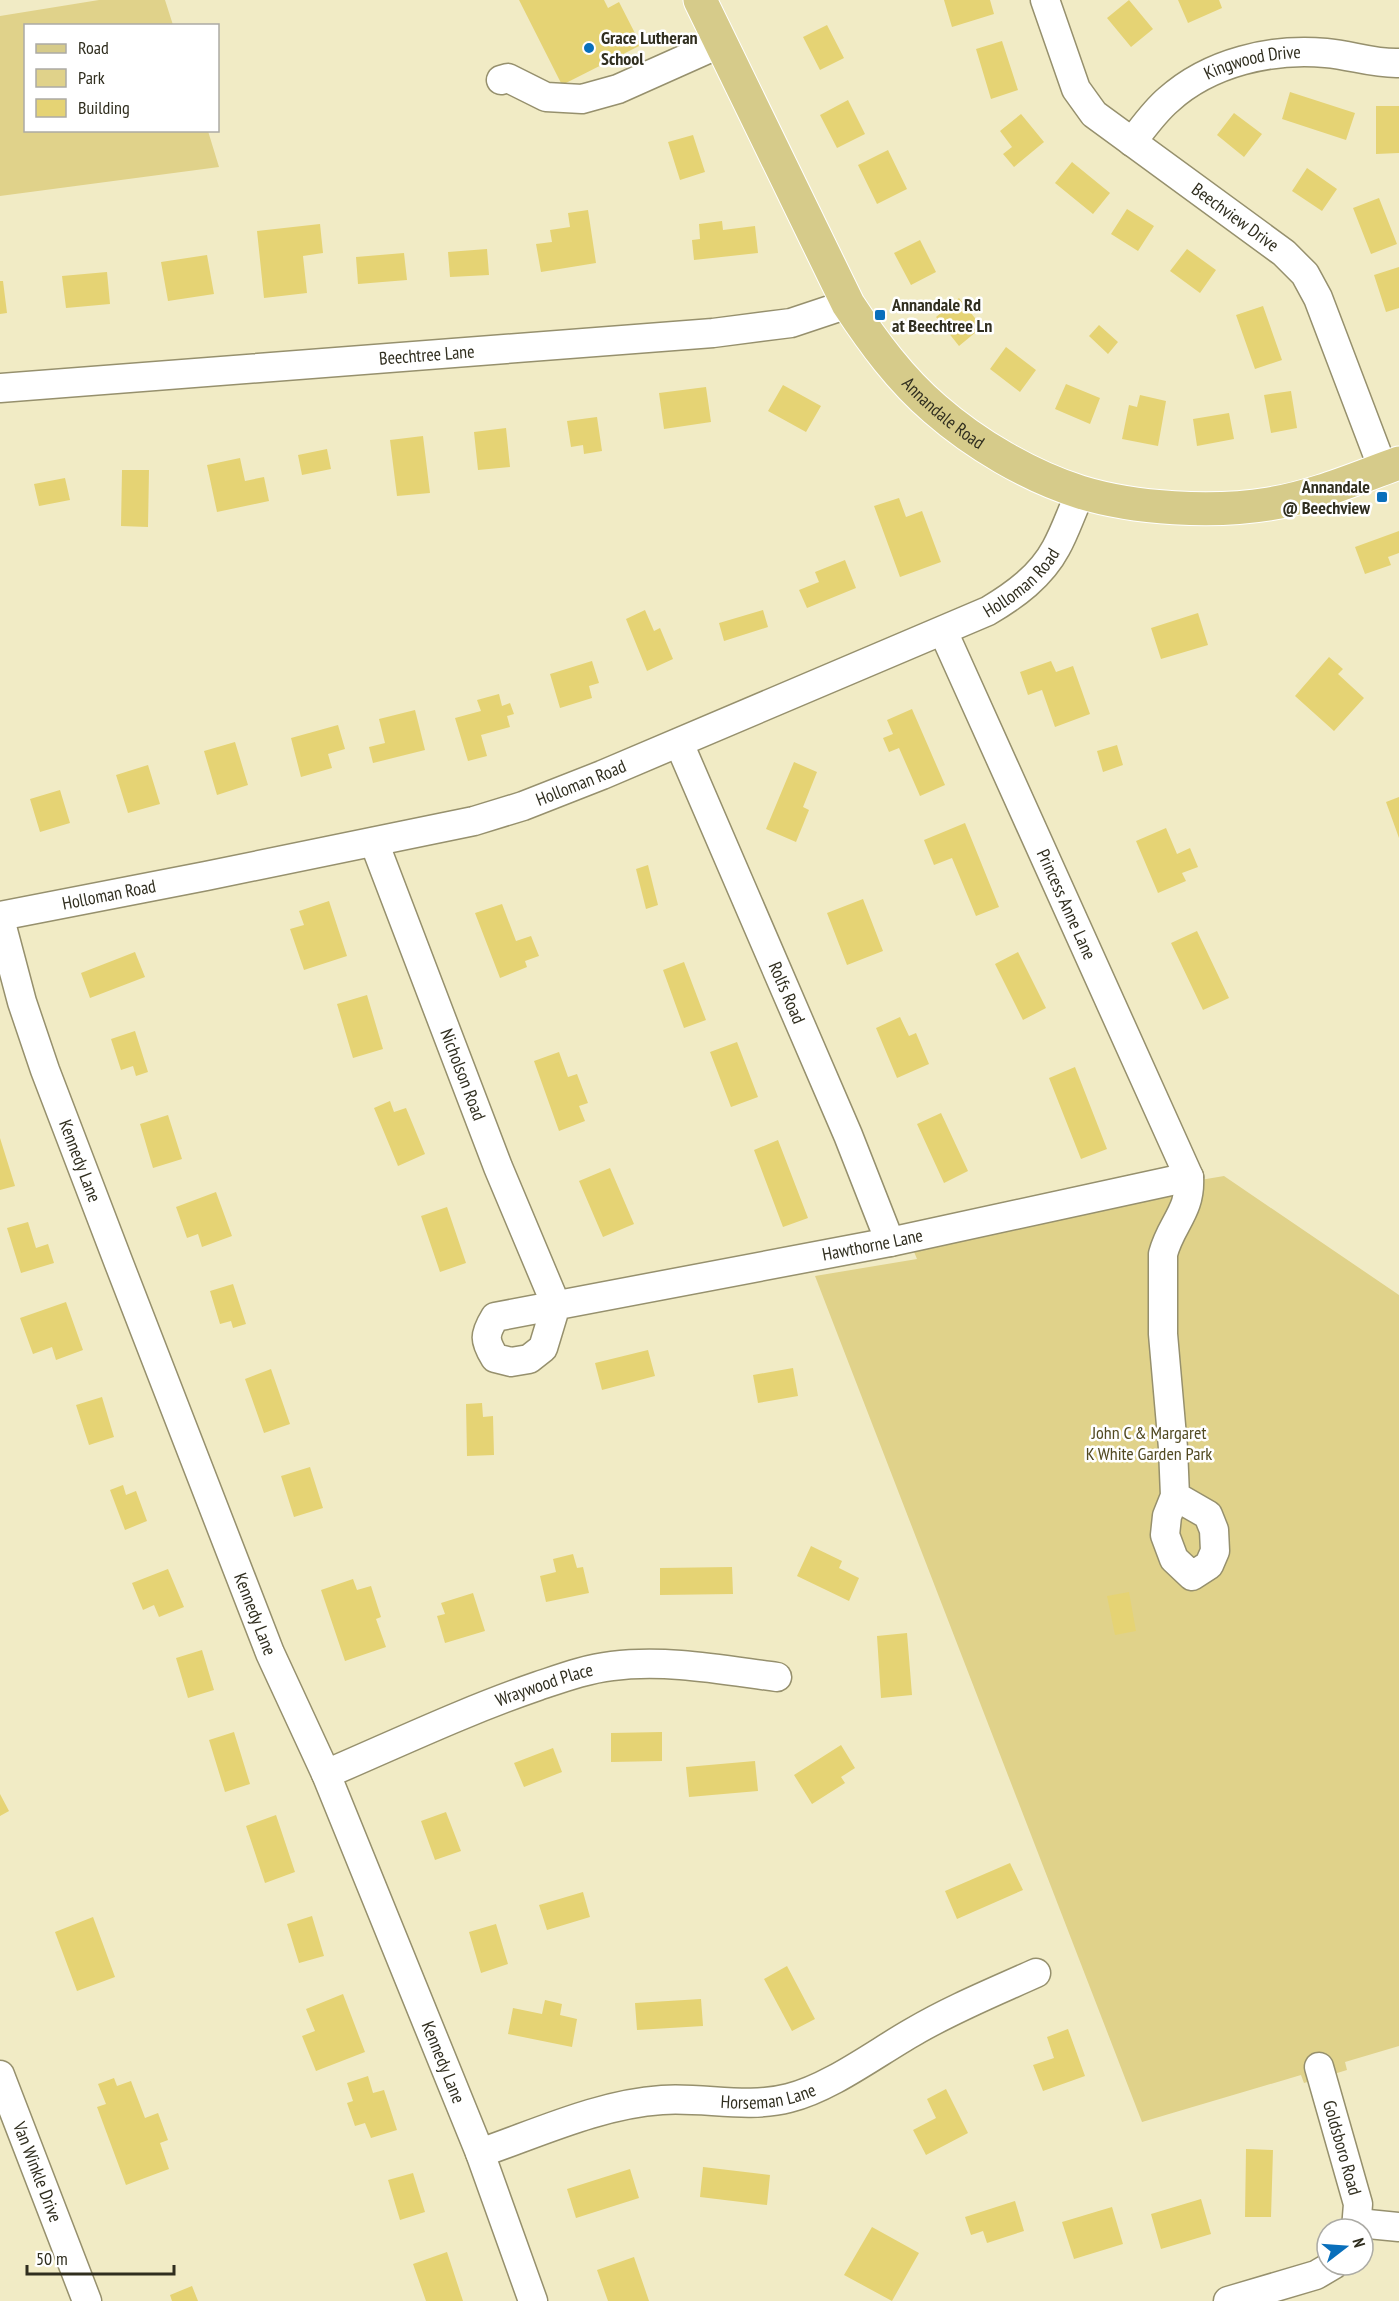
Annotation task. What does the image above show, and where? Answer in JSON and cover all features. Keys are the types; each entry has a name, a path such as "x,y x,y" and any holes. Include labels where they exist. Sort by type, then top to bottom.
{"main road":[{"name":"Annandale Road","path":"700,0 848,304 873,342 902,376 933,408 961,431 1006,459 1081,492 1156,506 1197,509 1270,504 1306,495 1391,466"}],"street":[{"name":"Beechview Drive","path":"1045,0 1076,89 1094,114 1284,253 1305,274 1318,298 1391,466"},
{"path":"501,80 508,78 546,97 582,99 618,90 721,43"},
{"name":"Kingwood Drive","path":"1132,142 1169,98 1189,84 1233,63 1294,51 1328,53 1399,63"},
{"name":"Beechtree Lane","path":"0,388 713,333 790,323 848,304"},
{"name":"Holloman Road","path":"0,918 474,821 523,806 679,743 988,611 1012,597 1035,576 1056,549 1081,492"},
{"name":"Princess Anne Lane","path":"943,631 1189,1177"},
{"name":"Rolfs Road","path":"679,743 848,1135 890,1242"},
{"name":"Nicholson Road","path":"375,842 498,1167 556,1305"},
{"name":"Kennedy Lane","path":"0,918 10,962 32,1031 102,1219 270,1653 326,1774 480,2153 533,2301"},
{"path":"1175,1496 1163,1334 1163,1254 1190,1193 1189,1177"},
{"name":"Hawthorne Lane","path":"556,1305 890,1242 1189,1177"},
{"name":"Wraywood Place","path":"326,1774 514,1694 587,1670 614,1665 652,1664 694,1666 777,1677"},
{"name":"Horseman Lane","path":"480,2153 628,2104 663,2100 759,2103 790,2098 822,2085 948,2014 1036,1973"},
{"name":"Goldsboro Road","path":"1318,2067 1358,2204 1357,2217"},
{"name":"Van Winkle Drive","path":"0,2075 87,2301"},
{"path":"1375,2226 1399,2227"},
{"path":"1228,2301 1315,2275"}],"green space":[{"path":"99,0 165,0 173,24 24,24 24,132 208,132 219,167 0,196 0,16"},
{"name":"John C & Margaret K White Garden Park","path":"1224,1176 1399,1295 1399,2046 1345,2062 1347,2070 1304,2083 1301,2075 1142,2122 815,1276 917,1259 905,1230"}],"building":[{"path":"519,0 604,0 608,8 619,2 641,45 562,85"},
{"path":"944,0 990,0 994,14 952,27"},
{"path":"1129,0 1153,29 1131,47 1107,18"},
{"path":"1178,0 1219,0 1222,8 1188,23"},
{"path":"827,25 844,58 820,70 803,37"},
{"path":"1002,41 1018,90 991,99 976,49"},
{"path":"1290,92 1355,113 1346,140 1282,119"},
{"path":"848,100 865,134 837,148 820,115"},
{"path":"1376,106 1399,106 1399,153 1376,154"},
{"path":"1234,113 1262,134 1244,157 1217,135"},
{"path":"1021,114 1044,142 1014,167 1003,154 1012,147 1000,131"},
{"path":"693,135 705,172 680,180 668,142"},
{"path":"888,150 907,189 877,204 858,165"},
{"path":"1072,162 1110,193 1093,214 1055,183"},
{"path":"1307,168 1337,189 1322,211 1292,191"},
{"path":"1379,198 1397,244 1371,254 1353,208"},
{"path":"1127,209 1154,226 1138,251 1111,234"},
{"path":"588,210 596,263 541,272 536,244 552,242 550,230 570,227 568,213"},
{"path":"722,221 723,230 755,226 758,253 694,260 692,240 700,239 699,224"},
{"path":"320,224 323,253 303,256 307,293 264,298 257,231"},
{"path":"920,240 936,272 911,285 894,253"},
{"path":"487,249 489,275 450,277 448,252"},
{"path":"1187,249 1216,270 1200,293 1170,271"},
{"path":"404,253 407,280 358,284 356,257"},
{"path":"207,255 214,294 168,301 161,262"},
{"path":"1399,267 1399,308 1386,312 1374,275"},
{"path":"107,272 110,304 66,308 62,276"},
{"path":"0,281 3,281 7,313 0,314"},
{"path":"959,298 982,327 959,346 936,317"},
{"path":"1263,306 1282,360 1255,369 1236,315"},
{"path":"1099,325 1118,342 1108,354 1089,336"},
{"path":"1006,347 1036,370 1020,392 990,369"},
{"path":"1066,384 1100,398 1090,424 1055,409"},
{"path":"783,385 821,406 806,432 768,411"},
{"path":"706,387 711,422 664,429 659,393"},
{"path":"1291,391 1297,428 1271,433 1264,395"},
{"path":"1140,395 1166,401 1158,446 1122,439 1129,405 1137,407"},
{"path":"1229,413 1234,439 1197,446 1193,419"},
{"path":"597,417 602,451 584,454 583,445 571,447 567,421"},
{"path":"506,428 510,467 478,470 474,432"},
{"path":"423,436 430,493 397,496 390,440"},
{"path":"327,449 331,469 302,475 298,455"},
{"path":"240,458 245,481 264,477 269,501 217,512 207,465"},
{"path":"122,470 149,470 148,527 121,526"},
{"path":"65,478 70,500 39,506 34,484"},
{"path":"899,498 906,517 922,511 941,562 900,577 874,506"},
{"path":"1399,531 1399,553 1388,557 1391,565 1365,574 1355,547"},
{"path":"845,560 856,588 807,608 799,590 819,582 815,572"},
{"path":"645,610 654,631 660,628 673,659 647,671 626,619"},
{"path":"763,610 768,627 724,641 719,623"},
{"path":"1198,613 1208,645 1161,659 1151,628"},
{"path":"1329,657 1343,669 1338,674 1364,698 1334,731 1295,696"},
{"path":"592,661 599,683 589,686 592,698 560,708 550,674"},
{"path":"1051,661 1056,672 1073,666 1090,714 1055,727 1042,690 1028,695 1020,672"},
{"path":"499,694 502,706 510,703 514,714 507,716 510,727 481,735 487,756 468,761 455,718 481,711 477,700"},
{"path":"912,709 945,785 920,796 899,748 889,752 883,738 893,734 887,720"},
{"path":"415,710 425,750 373,763 369,747 385,743 379,719"},
{"path":"338,725 345,749 328,754 332,768 301,777 291,738"},
{"path":"235,742 248,785 217,795 204,751"},
{"path":"1117,745 1123,765 1103,772 1097,751"},
{"path":"794,762 817,772 803,807 809,810 796,842 766,829"},
{"path":"148,765 160,804 128,813 116,775"},
{"path":"60,790 70,823 40,832 30,799"},
{"path":"1399,797 1399,838 1386,802"},
{"path":"965,823 999,907 976,916 952,858 934,865 924,840"},
{"path":"1166,828 1177,854 1190,848 1198,867 1182,873 1186,881 1158,893 1136,841"},
{"path":"648,865 658,905 646,909 636,869"},
{"path":"863,899 883,951 847,965 827,913"},
{"path":"329,901 347,956 304,970 290,929 304,925 299,911"},
{"path":"502,904 516,941 531,936 539,956 525,961 527,967 500,978 475,913"},
{"path":"1197,931 1229,998 1203,1010 1171,943"},
{"path":"135,952 145,977 90,998 81,973"},
{"path":"1018,952 1046,1008 1023,1020 995,964"},
{"path":"684,962 706,1020 684,1028 663,970"},
{"path":"367,995 383,1049 353,1058 337,1004"},
{"path":"900,1017 909,1036 916,1033 929,1064 897,1078 876,1028"},
{"path":"135,1031 148,1072 136,1076 133,1066 121,1070 111,1039"},
{"path":"737,1042 758,1097 731,1107 710,1052"},
{"path":"559,1052 568,1077 577,1074 588,1103 579,1106 585,1121 559,1131 534,1061"},
{"path":"1075,1067 1107,1149 1081,1159 1049,1078"},
{"path":"390,1101 394,1112 406,1108 425,1154 398,1166 374,1108"},
{"path":"941,1113 968,1171 944,1183 917,1124"},
{"path":"168,1115 182,1159 153,1168 140,1124"},
{"path":"0,1138 15,1186 0,1190"},
{"path":"778,1140 808,1218 783,1227 754,1150"},
{"path":"610,1168 634,1224 603,1237 579,1181"},
{"path":"216,1192 232,1236 202,1247 198,1234 187,1238 176,1207"},
{"path":"447,1207 466,1263 440,1272 421,1216"},
{"path":"28,1222 36,1248 48,1244 54,1263 21,1273 7,1228"},
{"path":"233,1284 246,1324 233,1328 231,1321 220,1324 210,1291"},
{"path":"66,1302 83,1350 56,1360 52,1347 33,1354 20,1318"},
{"path":"648,1350 655,1376 602,1390 595,1363"},
{"path":"793,1368 798,1396 758,1403 753,1375"},
{"path":"271,1369 290,1424 264,1433 245,1379"},
{"path":"102,1397 114,1437 89,1445 76,1405"},
{"path":"482,1403 483,1417 493,1416 494,1455 467,1456 466,1404"},
{"path":"310,1467 323,1508 294,1517 281,1476"},
{"path":"123,1485 126,1495 136,1491 147,1521 125,1530 110,1490"},
{"path":"811,1546 842,1561 839,1568 859,1578 849,1601 797,1576"},
{"path":"573,1554 577,1568 583,1567 589,1593 546,1602 540,1576 556,1572 553,1559"},
{"path":"732,1567 733,1594 660,1595 660,1568"},
{"path":"168,1569 184,1607 159,1617 154,1605 143,1610 132,1583"},
{"path":"353,1579 357,1590 371,1586 381,1617 376,1619 386,1647 345,1661 321,1590"},
{"path":"1129,1592 1136,1631 1115,1635 1107,1596"},
{"path":"473,1593 485,1631 445,1643 437,1616 445,1614 441,1603"},
{"path":"907,1633 912,1695 881,1698 877,1636"},
{"path":"202,1650 214,1690 188,1698 176,1658"},
{"path":"234,1732 250,1784 225,1792 209,1740"},
{"path":"662,1732 662,1761 611,1762 611,1733"},
{"path":"841,1745 855,1768 841,1777 845,1783 812,1804 794,1775"},
{"path":"553,1748 562,1772 524,1787 514,1763"},
{"path":"755,1761 758,1791 689,1797 686,1767"},
{"path":"0,1794 9,1811 0,1816"},
{"path":"446,1812 461,1851 435,1860 421,1821"},
{"path":"276,1815 295,1872 265,1883 246,1826"},
{"path":"1010,1863 1023,1890 957,1919 945,1891"},
{"path":"583,1892 590,1917 547,1930 539,1905"},
{"path":"312,1916 324,1956 299,1963 287,1924"},
{"path":"93,1917 115,1977 77,1991 55,1932"},
{"path":"496,1924 508,1964 481,1973 469,1932"},
{"path":"787,1966 815,2019 792,2031 764,1979"},
{"path":"343,1994 365,2052 316,2071 302,2036 315,2031 306,2009"},
{"path":"701,1999 703,2026 637,2030 635,2003"},
{"path":"545,2000 562,2004 560,2015 577,2019 572,2047 508,2034 513,2008 542,2014"},
{"path":"1068,2029 1085,2076 1043,2091 1033,2065 1054,2058 1047,2037"},
{"path":"368,2076 373,2093 384,2090 397,2130 371,2138 365,2123 355,2126 347,2103 353,2101 347,2083"},
{"path":"114,2078 117,2086 131,2081 145,2118 158,2113 168,2140 160,2143 169,2169 126,2185 97,2107 106,2104 98,2084"},
{"path":"946,2089 968,2133 926,2155 913,2130 936,2118 927,2099"},
{"path":"1246,2149 1273,2150 1271,2217 1245,2217"},
{"path":"703,2167 770,2175 767,2205 700,2197"},
{"path":"630,2169 639,2198 576,2218 567,2189"},
{"path":"413,2173 425,2212 400,2220 388,2180"},
{"path":"1201,2199 1211,2234 1161,2249 1151,2214"},
{"path":"1015,2201 1024,2231 987,2243 983,2231 971,2235 965,2217"},
{"path":"1112,2207 1123,2244 1074,2259 1062,2222"},
{"path":"872,2227 919,2253 892,2301 844,2275"},
{"path":"447,2252 463,2301 426,2301 413,2264"},
{"path":"634,2257 649,2301 608,2301 597,2270"},
{"path":"192,2286 198,2301 172,2301 170,2295"}],"place":[{"name":"Grace Lutheran School","path":"589,48"},
{"name":"Annandale Rd at Beechtree Ln","path":"880,315"},
{"name":"Annandale @ Beechview","path":"1382,497"}]}
